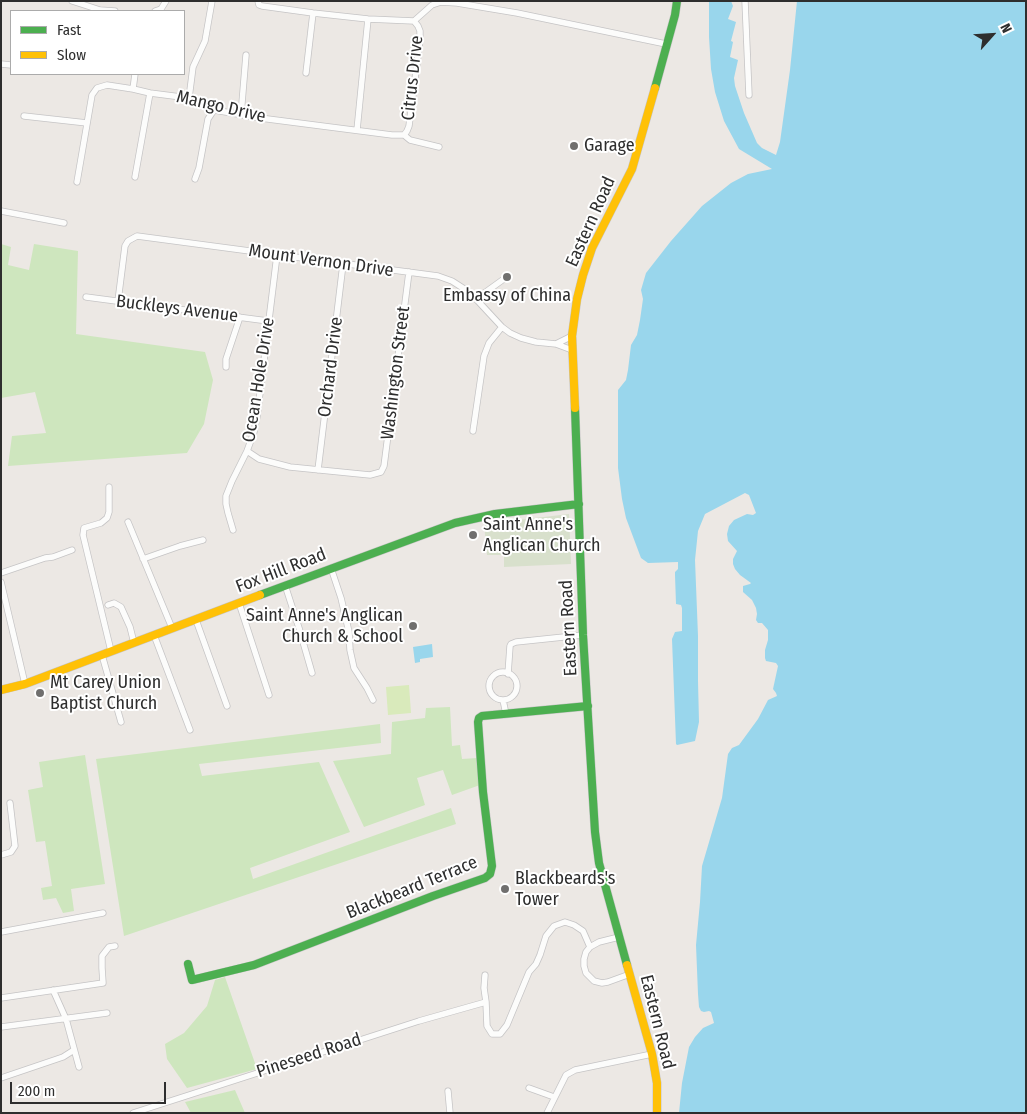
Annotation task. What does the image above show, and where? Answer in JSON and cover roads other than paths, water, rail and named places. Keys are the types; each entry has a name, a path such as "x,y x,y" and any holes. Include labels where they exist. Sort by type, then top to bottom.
{"main road":[{"name":"Eastern Road","path":"657,1113 657,1083 652,1054 599,863 595,832 583,635 572,336 577,299 589,257 603,224 632,169 675,15 677,1"},
{"name":"Fox Hill Road","path":"1,690 25,684 443,527 468,519 495,514 578,504"},
{"name":"Blackbeard Terrace","path":"188,964 192,980 254,965 485,878 490,874 492,866 483,792 479,718 482,716 588,706"}],"street":[{"path":"72,1 85,3 100,10"},
{"path":"158,10 161,9 166,1"},
{"path":"189,98 193,67 205,41 212,1"},
{"path":"258,1 259,5 262,6 314,13 414,21 432,5 441,2 457,3 508,11 666,44"},
{"path":"745,1 749,95"},
{"path":"306,73 314,13"},
{"path":"357,130 368,18"},
{"name":"Citrus Drive","path":"404,135 408,131 409,126 420,40 420,31 414,21"},
{"path":"241,115 246,55"},
{"path":"133,89 135,75"},
{"name":"Mango Drive","path":"77,182 92,95 97,88 107,85 189,98 205,103 214,110 241,115 404,135 410,140 439,147"},
{"path":"135,178 150,93"},
{"path":"195,179 199,168 208,119 214,110"},
{"path":"24,116 87,123"},
{"path":"1,211 64,223"},
{"name":"Mount Vernon Drive","path":"118,302 125,246 128,241 137,236 438,276 452,281 466,290 502,327 521,338 556,344 572,350"},
{"name":"Ocean Hole Drive","path":"233,530 226,496 254,432 277,255"},
{"name":"Orchard Drive","path":"318,470 344,264"},
{"name":"Washington Street","path":"318,470 370,475 381,472 384,466 409,272"},
{"path":"476,299 508,276"},
{"name":"Buckleys Avenue","path":"86,297 268,321"},
{"path":"226,367 226,359 240,318"},
{"path":"473,432 484,356 490,343 502,327"},
{"path":"556,344 572,336"},
{"path":"247,451 259,459 272,463 318,470"},
{"path":"109,487 109,512 107,518 101,523 84,528 83,535 111,651"},
{"path":"128,522 172,628"},
{"path":"143,559 203,540"},
{"path":"1,573 72,550"},
{"path":"331,568 341,598 349,632 354,668 373,700"},
{"path":"1,582 4,604 25,684"},
{"path":"285,585 312,673"},
{"path":"108,605 114,603 121,607 134,643"},
{"path":"239,603 269,695"},
{"path":"196,620 228,706"},
{"path":"154,635 190,730"},
{"path":"508,674 510,646 512,644 583,635"},
{"path":"102,655 121,722"},
{"path":"499,673 508,674 515,680 516,689 512,696 503,700 495,698 489,686 495,675 499,673"},
{"path":"503,700 506,714"},
{"path":"1,856 11,852 15,846 10,803"},
{"path":"1,932 103,913"},
{"path":"485,975 484,988 487,1026 492,1034 500,1034 508,1026 529,972 536,964 546,936 554,926 565,922 574,925 583,931 590,947"},
{"path":"619,937 599,942 590,947 584,959 586,973 594,981 602,983 630,974"},
{"path":"1,998 103,983 102,956 109,947 115,946"},
{"path":"53,990 66,1019 79,1068"},
{"name":"Pineseed Road","path":"134,1113 419,1021 486,1002"},
{"path":"1,1027 107,1013"},
{"path":"1,1078 62,1057 74,1050"},
{"path":"547,1113 566,1075 575,1070 652,1054"},
{"path":"529,1088 554,1097"},
{"path":"448,1091 450,1113"}],"water":[{"path":"709,1 731,1 733,6 728,19 736,22 731,41 733,42 730,57 738,60 734,78 735,86 757,143 762,148 776,155 780,142 790,70 797,1 1026,1 1026,1113 679,1113 682,1083 689,1047 703,1028 714,1023 711,1012 701,1011 698,994 696,945 702,866 722,798 728,754 732,748 739,745 758,719 768,700 777,696 773,689 778,666 776,663 766,661 765,650 768,630 762,623 758,623 756,620 756,608 752,600 743,592 743,586 751,583 735,569 733,559 737,551 728,541 729,526 734,520 747,514 753,515 756,513 749,495 745,493 705,514 698,531 695,560 699,722 695,741 676,744 672,639 675,632 682,631 682,608 681,605 676,604 675,572 678,569 678,562 648,563 641,558 626,518 618,468 618,390 626,380 631,345 637,335 643,299 641,290 646,273 702,206 731,183 748,174 772,169 739,149 724,121 715,92 711,69"},
{"path":"432,644 433,657 420,659 420,662 415,663 413,647"}],"place":[{"name":"Garage","path":"574,146"},
{"name":"Embassy of China","path":"507,277"},
{"name":"Saint Anne's Anglican Church","path":"473,535"},
{"name":"Saint Anne's Anglican Church & School","path":"413,626"},
{"name":"Mt Carey Union Baptist Church","path":"40,693"},
{"name":"Blackbeards's Tower","path":"505,889"}]}
